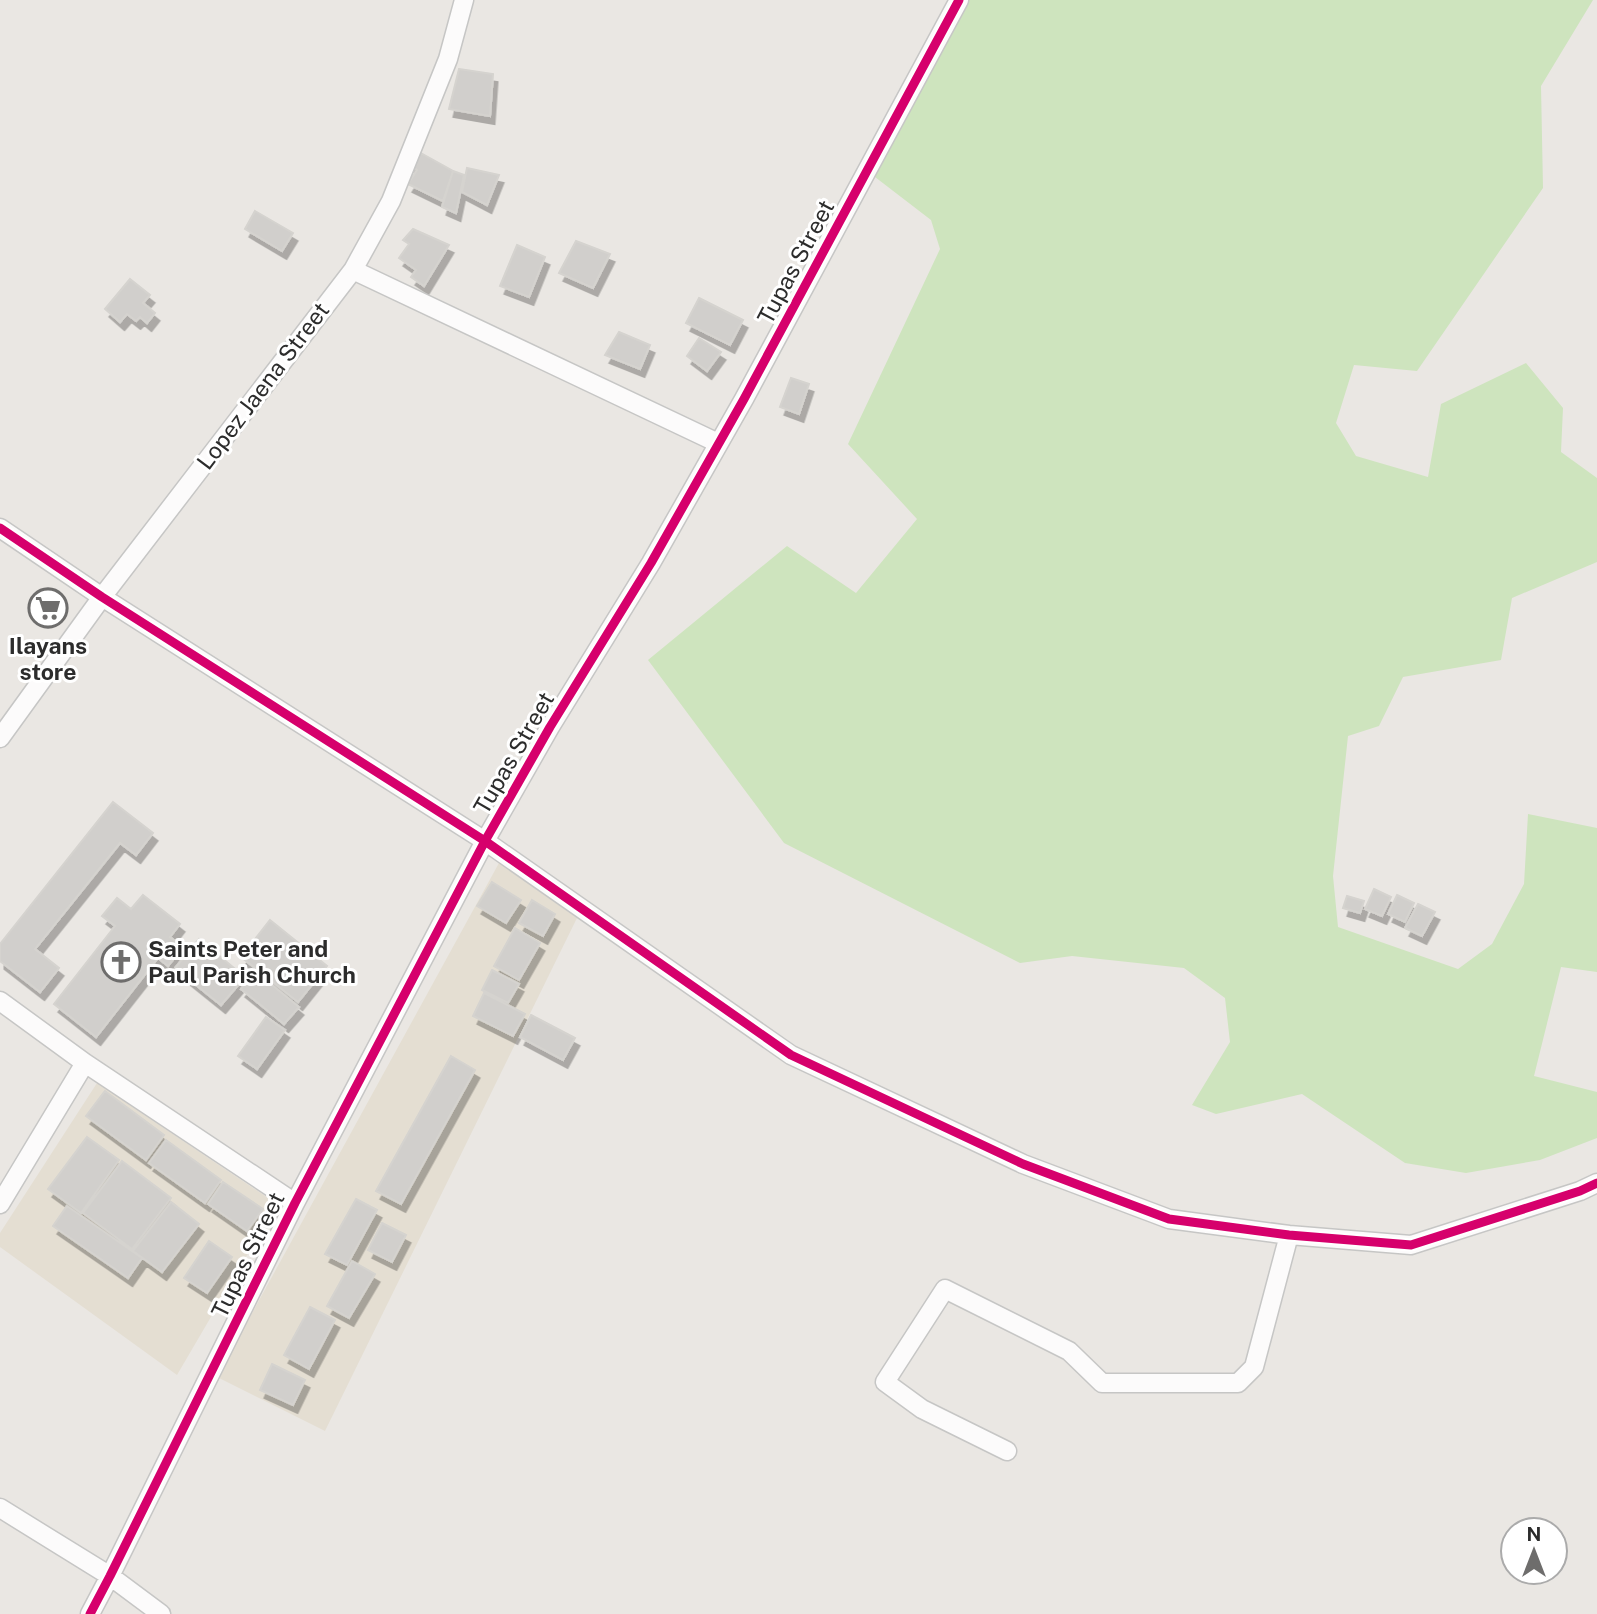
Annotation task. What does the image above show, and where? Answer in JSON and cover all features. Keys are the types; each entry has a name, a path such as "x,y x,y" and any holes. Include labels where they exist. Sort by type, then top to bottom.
{"street":[{"name":"Lopez Jaena Street","path":"0,738 102,597 353,270 391,201 448,59 464,0"},
{"name":"Tupas Street","path":"90,1614 295,1203 485,841 550,727 651,564 959,0"},
{"path":"353,270 718,443"},
{"path":"0,528 102,597 485,841 791,1055 1023,1164 1169,1219 1411,1245 1580,1191 1597,1183"},
{"path":"0,1001 85,1063 295,1203"},
{"path":"0,1204 85,1063"},
{"path":"1007,1451 922,1409 885,1382 945,1289 1069,1351 1102,1383 1238,1383 1254,1367 1290,1234"},
{"path":"0,1508 110,1576 160,1614"}],"shaded area":[{"path":"499,863 577,918 325,1431 217,1377"},
{"path":"97,1083 277,1204 177,1375 0,1247 0,1233"}],"green space":[{"path":"967,0 1593,0 1541,86 1543,188 1417,371 1354,365 1336,423 1356,456 1428,477 1441,404 1526,363 1563,408 1561,452 1597,478 1597,562 1512,598 1501,660 1403,677 1379,726 1348,736 1333,876 1338,927 1458,969 1492,944 1524,884 1528,814 1597,828 1597,972 1561,967 1534,1076 1597,1092 1597,1138 1540,1160 1466,1173 1405,1163 1302,1094 1216,1114 1192,1105 1230,1042 1225,998 1184,968 1072,956 1020,963 784,843 648,660 787,546 856,593 917,519 848,444 940,249 931,220 875,177"}],"building":[{"path":"459,69 493,74 490,116 449,109"},
{"path":"419,152 453,171 443,201 408,184 417,170 410,164"},
{"path":"467,168 499,175 487,205 462,192"},
{"path":"453,171 464,175 456,213 442,207"},
{"path":"255,211 293,233 282,251 245,229"},
{"path":"413,229 449,245 424,286 411,277 416,270 399,258 409,244 403,240"},
{"path":"576,241 610,254 593,288 559,273"},
{"path":"517,245 545,257 529,297 500,286"},
{"path":"130,279 150,295 143,303 155,313 147,323 140,317 136,321 127,314 120,322 105,309"},
{"path":"699,298 743,320 730,345 686,323"},
{"path":"619,332 650,345 640,369 605,355"},
{"path":"699,338 721,352 707,371 687,356"},
{"path":"791,378 809,384 799,414 780,407"},
{"path":"113,802 153,833 136,855 120,843 35,949 59,968 40,992 0,961 0,944"},
{"path":"492,882 521,900 506,923 477,906"},
{"path":"1374,889 1391,897 1382,916 1365,909"},
{"name":"Saints Peter and Paul Parish Church","path":"143,895 180,924 170,937 183,947 168,966 158,958 96,1037 54,1004 115,926 102,916 117,898 131,909"},
{"path":"1397,895 1414,903 1405,922 1388,914"},
{"path":"1347,896 1364,901 1360,913 1343,908"},
{"path":"532,900 555,914 543,936 519,923"},
{"path":"1418,904 1435,912 1422,936 1405,928"},
{"path":"270,920 327,966 298,1002 241,957"},
{"path":"515,928 540,943 519,980 494,966"},
{"path":"199,939 245,977 221,1005 175,968"},
{"path":"492,970 519,984 508,1003 482,990"},
{"path":"255,971 299,1007 284,1024 241,989"},
{"path":"484,993 525,1014 513,1036 473,1016"},
{"path":"531,1015 575,1038 563,1060 520,1037"},
{"path":"266,1017 285,1030 257,1069 238,1056"},
{"path":"451,1056 475,1070 401,1204 376,1191"},
{"path":"105,1091 164,1135 146,1160 86,1116"},
{"path":"87,1137 119,1160 81,1213 48,1189"},
{"path":"166,1140 221,1180 205,1203 149,1163"},
{"path":"122,1161 171,1198 132,1249 83,1213"},
{"path":"223,1182 263,1209 247,1231 208,1204"},
{"path":"356,1199 377,1210 347,1265 325,1254"},
{"path":"171,1202 199,1224 162,1272 133,1251"},
{"path":"67,1206 142,1258 128,1278 53,1226"},
{"path":"382,1223 406,1235 392,1262 368,1250"},
{"path":"209,1241 232,1257 207,1293 184,1278"},
{"path":"352,1261 375,1274 349,1318 327,1306"},
{"path":"310,1307 335,1320 309,1369 284,1355"},
{"path":"272,1364 305,1380 293,1405 260,1390"}],"cycle path":[{"path":"90,1614 295,1203 485,841 550,727 651,563 744,399 959,0"},
{"path":"0,528 102,597 485,841 791,1055 1023,1164 1169,1219 1289,1235 1411,1245 1580,1191 1597,1183"}],"place":[{"name":"Ilayans store","path":"48,608"},
{"name":"Saints Peter and Paul Parish Church","path":"121,962"}]}
